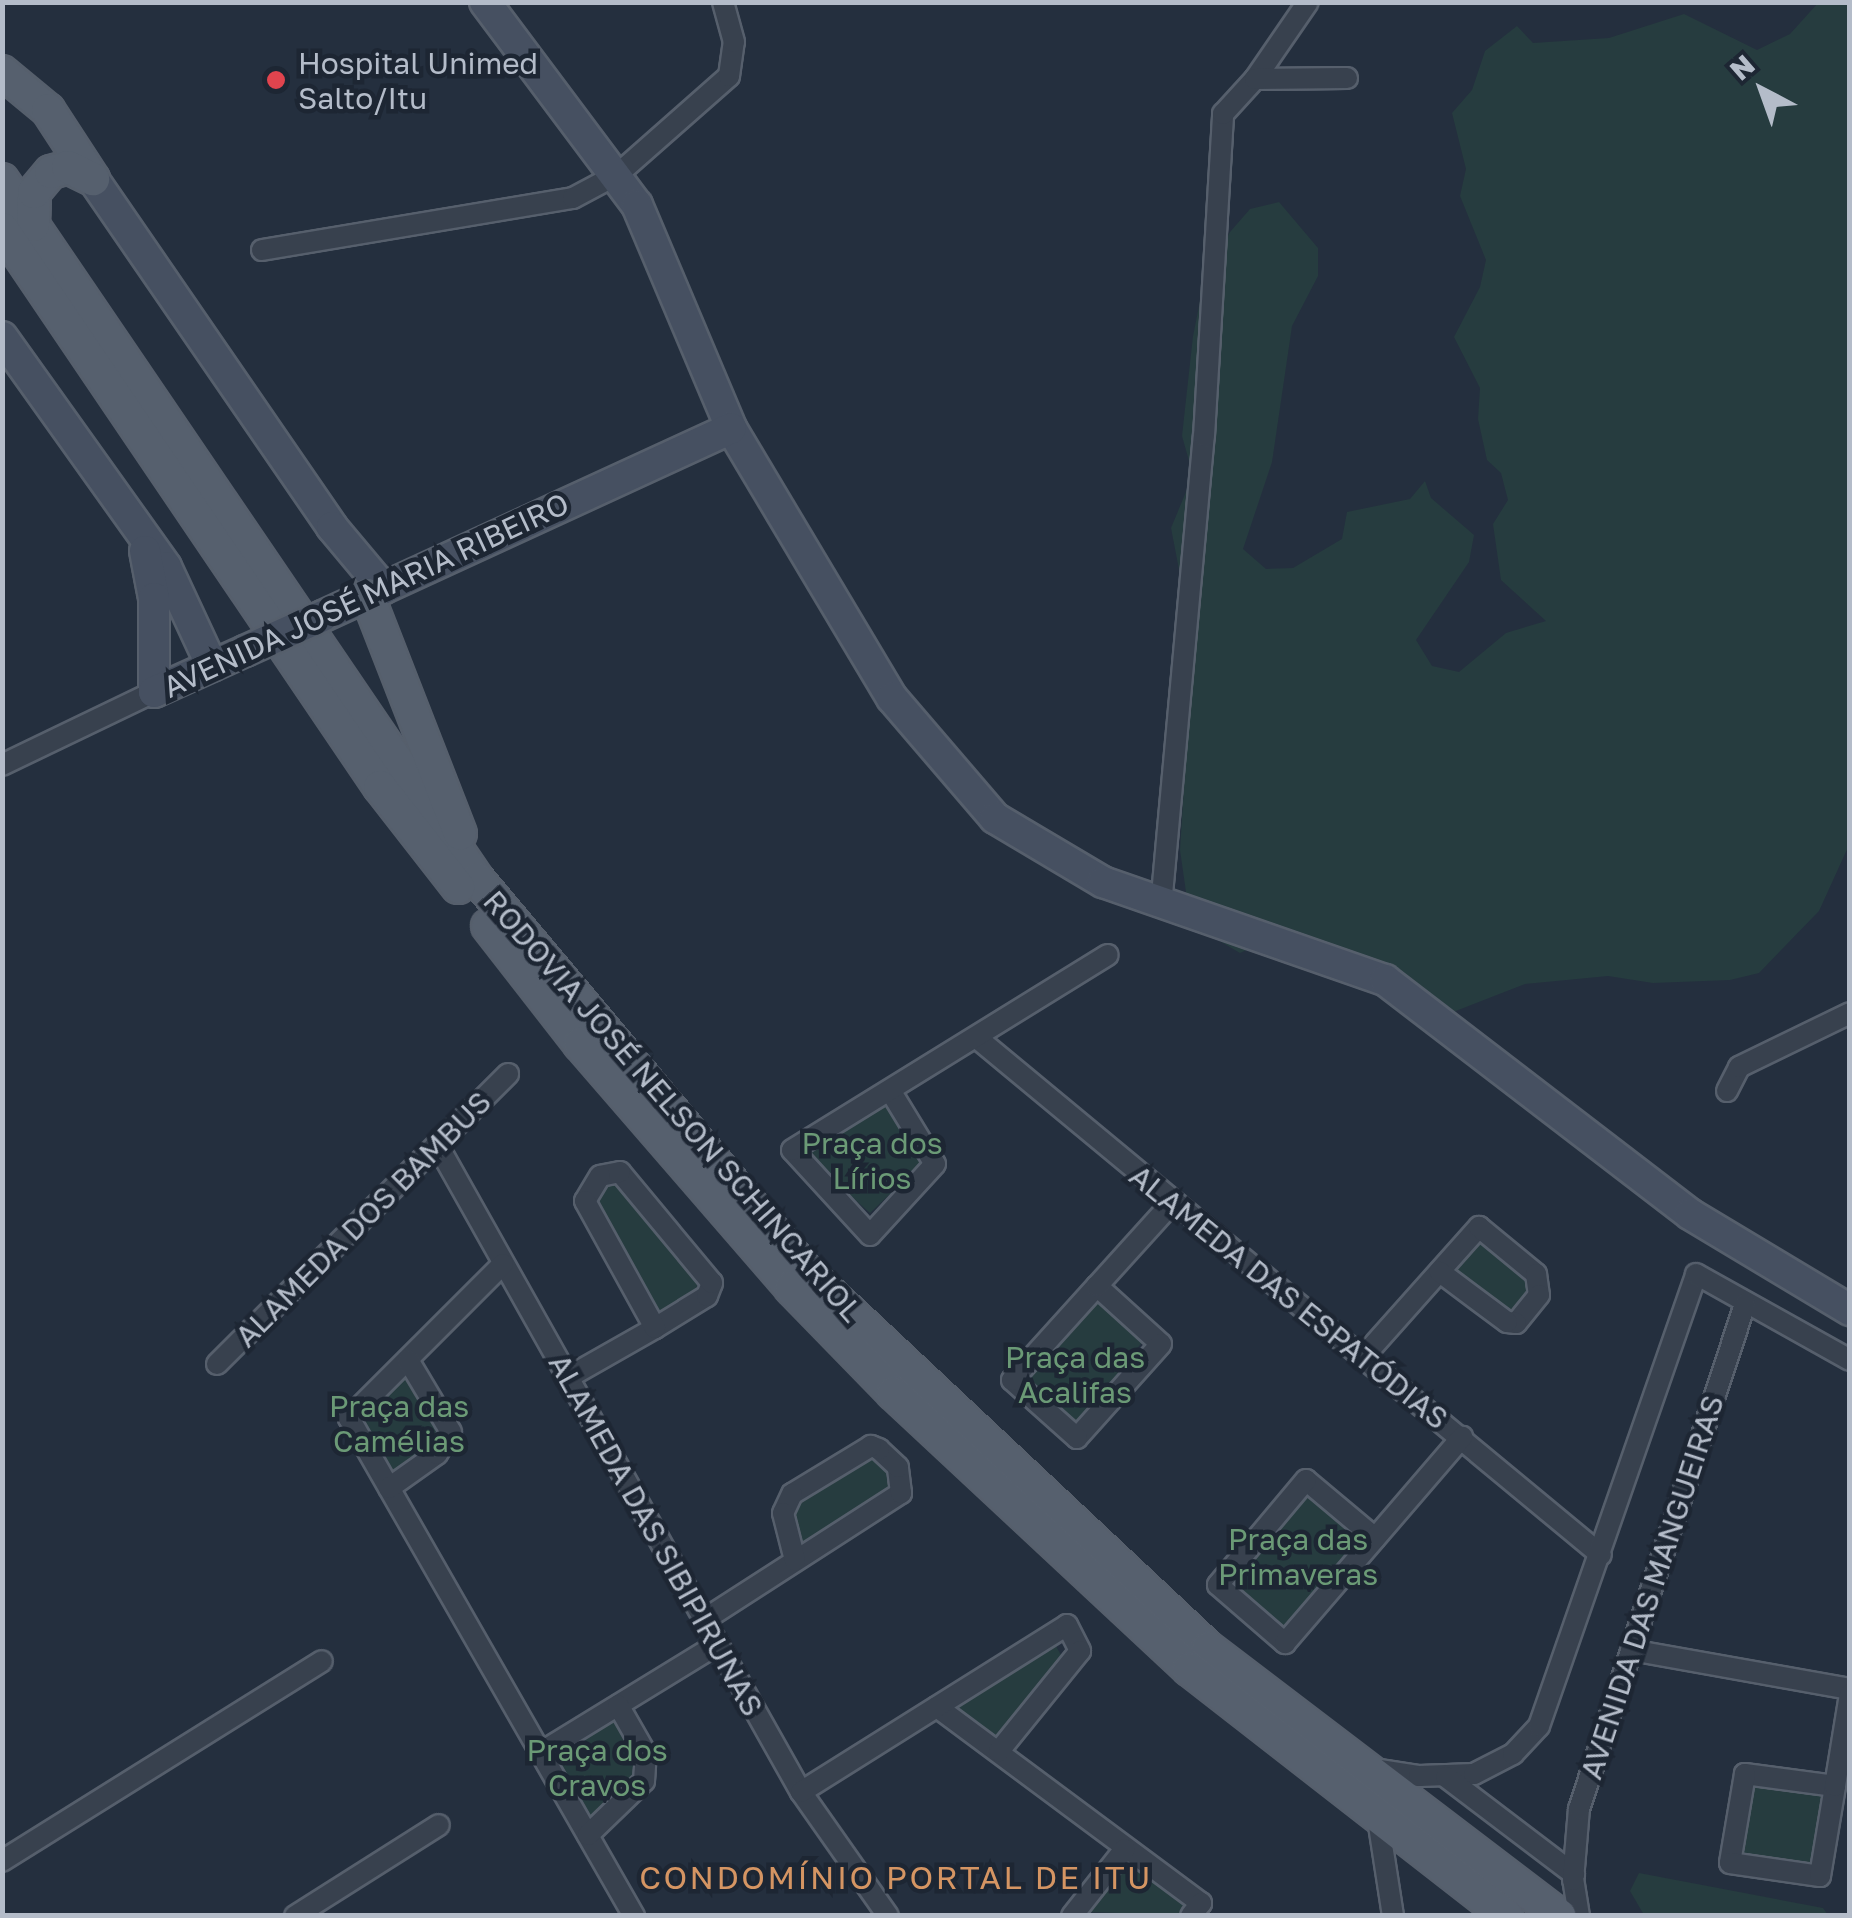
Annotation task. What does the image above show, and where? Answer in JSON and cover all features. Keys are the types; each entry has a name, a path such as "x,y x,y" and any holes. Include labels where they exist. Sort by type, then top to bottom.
{"main road":[{"path":"485,2 618,174 658,248 731,428 892,698 960,783 1028,843 1160,906 1385,980 1690,1214 1850,1310"},
{"path":"2,72 48,110 332,527 353,602"},
{"path":"18,227 34,192 51,172 68,167 93,179"},
{"name":"RODOVIA JOSÉ NELSON SCHINCARIOL","path":"2,180 18,227 380,788 580,1044 778,1274 893,1393 1186,1666 1506,1916"},
{"name":"RODOVIA JOSÉ NELSON SCHINCARIOL","path":"18,227 477,879 834,1298 1208,1648 1560,1916"},
{"path":"2,337 166,566 212,666"},
{"name":"AVENIDA JOSÉ MARIA RIBEIRO","path":"154,692 731,428"},
{"path":"135,524 154,598 154,692"},
{"path":"332,527 353,602 477,879"}],"street":[{"path":"262,250 573,198 618,174 730,76 734,42 723,2"},
{"path":"1160,906 1204,436 1219,132 1236,93 1255,79 1308,2"},
{"path":"1255,79 1347,78"},
{"name":"AVENIDA JOSÉ MARIA RIBEIRO","path":"2,765 154,692"},
{"path":"891,1092 935,1164 870,1234 792,1150 1108,955"},
{"path":"1727,1090 1739,1067 1850,1013"},
{"name":"ALAMEDA DAS ESPATÓDIAS","path":"977,1038 1171,1204 1364,1356 1601,1555"},
{"name":"ALAMEDA DOS BAMBUS","path":"217,1364 508,1074"},
{"name":"ALAMEDA DAS SIBIPIRUNAS","path":"438,1146 801,1792 888,1916"},
{"path":"567,1378 655,1328 706,1296 712,1283 620,1172 600,1176 585,1200 655,1328"},
{"path":"1097,1286 1161,1344 1077,1438 1012,1380 1171,1204"},
{"path":"1364,1356 1479,1227 1536,1274 1539,1295 1530,1312 1506,1322 1440,1272"},
{"path":"503,1264 349,1418 634,1916"},
{"name":"AVENIDA DAS MANGUEIRAS","path":"1361,1767 1446,1777 1494,1767 1538,1726 1601,1555 1696,1274 1745,1304 1579,1809 1574,1874 1579,1916"},
{"path":"1745,1304 1850,1360"},
{"path":"389,1488 437,1454 451,1432 408,1360"},
{"path":"1376,1538 1306,1480 1218,1586 1285,1644 1376,1538 1462,1437"},
{"path":"706,1618 901,1493 898,1467 871,1446 792,1494 782,1513 795,1560"},
{"path":"801,1792 1066,1624 1080,1651 999,1751"},
{"path":"540,1752 718,1644"},
{"path":"1630,1650 1850,1691 1835,1786 1820,1876 1730,1863 1745,1774 1835,1786"},
{"path":"2,1861 322,1661"},
{"path":"588,1835 644,1781 646,1754 618,1705"},
{"path":"937,1707 1125,1849 1196,1909"},
{"path":"1446,1777 1574,1874"},
{"path":"1378,1819 1394,1915"},
{"path":"295,1916 439,1825"},
{"path":"1078,1914 1125,1849"}],"green space":[{"path":"1818,3 1849,3 1849,845 1819,911 1759,973 1730,980 1653,983 1608,976 1525,984 1448,1014 1251,948 1240,953 1218,940 1187,899 1180,850 1193,642 1171,528 1193,475 1182,436 1193,336 1204,281 1230,232 1250,209 1279,202 1318,248 1318,276 1292,326 1272,462 1243,549 1266,569 1293,568 1342,539 1347,512 1410,499 1425,481 1431,498 1474,535 1469,562 1416,640 1432,666 1459,672 1506,633 1546,621 1501,580 1493,524 1508,500 1501,473 1487,460 1478,419 1480,388 1454,337 1480,287 1486,260 1460,196 1466,169 1452,113 1472,90 1485,51 1517,26 1533,43 1609,38 1684,14 1757,50 1790,34"},
{"name":"Praça dos Lírios","path":"888,1104 924,1162 870,1213 806,1156"},
{"path":"618,1179 701,1279 692,1296 654,1317 589,1201 603,1183"},
{"path":"1478,1233 1535,1285 1516,1318 1445,1272"},
{"name":"Praça das Acalifas","path":"1096,1295 1143,1341 1078,1425 1026,1379"},
{"name":"Praça das Camélias","path":"402,1370 445,1430 435,1449 389,1482 352,1417"},
{"path":"869,1453 892,1469 898,1490 798,1550 786,1515 795,1497"},
{"name":"Praça das Primaveras","path":"1307,1489 1362,1539 1283,1633 1225,1583"},
{"path":"1053,1641 1065,1662 996,1736 956,1706"},
{"name":"Praça dos Cravos","path":"617,1707 644,1753 642,1781 588,1832 543,1754"},
{"path":"1753,1786 1828,1793 1817,1867 1739,1859"},
{"path":"1127,1857 1190,1905 1182,1915 1086,1912"},
{"path":"1639,1873 1823,1908 1828,1915 1644,1915 1630,1891"}],"place":[{"name":"Hospital Unimed Salto/Itu","path":"276,80"}],"district":[{"name":"CONDOMÍNIO PORTAL DE ITU","path":"896,1877"}]}
